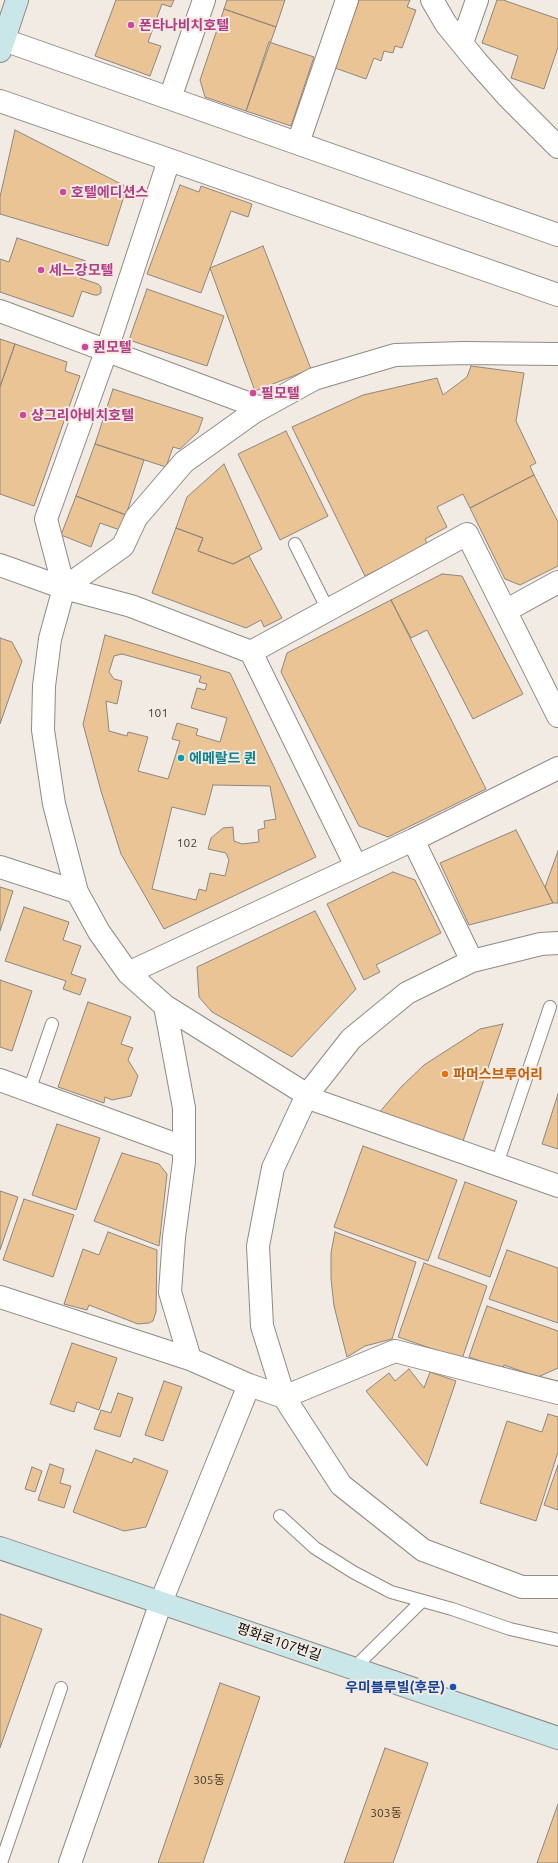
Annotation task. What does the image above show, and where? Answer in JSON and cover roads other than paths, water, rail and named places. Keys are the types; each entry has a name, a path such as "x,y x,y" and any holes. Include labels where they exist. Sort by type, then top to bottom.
{"street":[{"path":"18,0 2,46 170,98 558,235"},
{"path":"170,98 204,0"},
{"path":"298,143 347,0"},
{"path":"432,0 446,24 508,97 558,146"},
{"path":"462,43 477,0"},
{"path":"0,101 558,295"},
{"path":"169,160 107,349 46,519 64,588 50,639 44,686 43,730 54,804 76,892 99,932 128,973 165,1006 306,1095 317,1101 558,1186"},
{"path":"0,311 107,349 261,408"},
{"path":"64,588 122,546 136,518 184,462 261,408 314,378 395,355 464,353 558,354"},
{"path":"251,652 467,534 507,610 558,716"},
{"path":"0,565 64,588 131,606 251,652 356,866"},
{"path":"507,610 558,582"},
{"path":"128,973 413,840 558,768"},
{"path":"413,840 472,961"},
{"path":"0,867 76,892"},
{"path":"558,943 542,944 472,961 402,998 351,1039 306,1095 273,1168 258,1246 262,1326 284,1397 341,1485 423,1550 522,1586 558,1587"},
{"path":"165,1006 184,1108 184,1162 174,1237 170,1292 190,1359"},
{"path":"0,1080 183,1147"},
{"path":"0,1297 190,1359 249,1385 284,1397 394,1351 558,1393"},
{"path":"70,1863 161,1602 249,1385"},
{"name":"평화로107번길","path":"0,1548 558,1738"}],"lane":[{"path":"295,544 328,610"},
{"path":"497,1164 550,1007"},
{"path":"29,1091 52,1024"},
{"path":"280,1516 315,1548 353,1572 391,1592 510,1630 558,1640"},
{"path":"354,1668 422,1601"},
{"path":"1,1863 61,1688"}],"place":[{"name":"폰타나비치호텔","path":"131,25"},
{"name":"호텔에디션스","path":"63,192"},
{"name":"세느강모텔","path":"41,270"},
{"name":"퀸모텔","path":"85,347"},
{"name":"필모텔","path":"253,393"},
{"name":"샹그리아비치호텔","path":"23,415"},
{"name":"에메랄드 퀸","path":"181,758"},
{"name":"파머스브루어리","path":"445,1074"},
{"name":"우미블루빌(후문)","path":"453,1687"}]}
